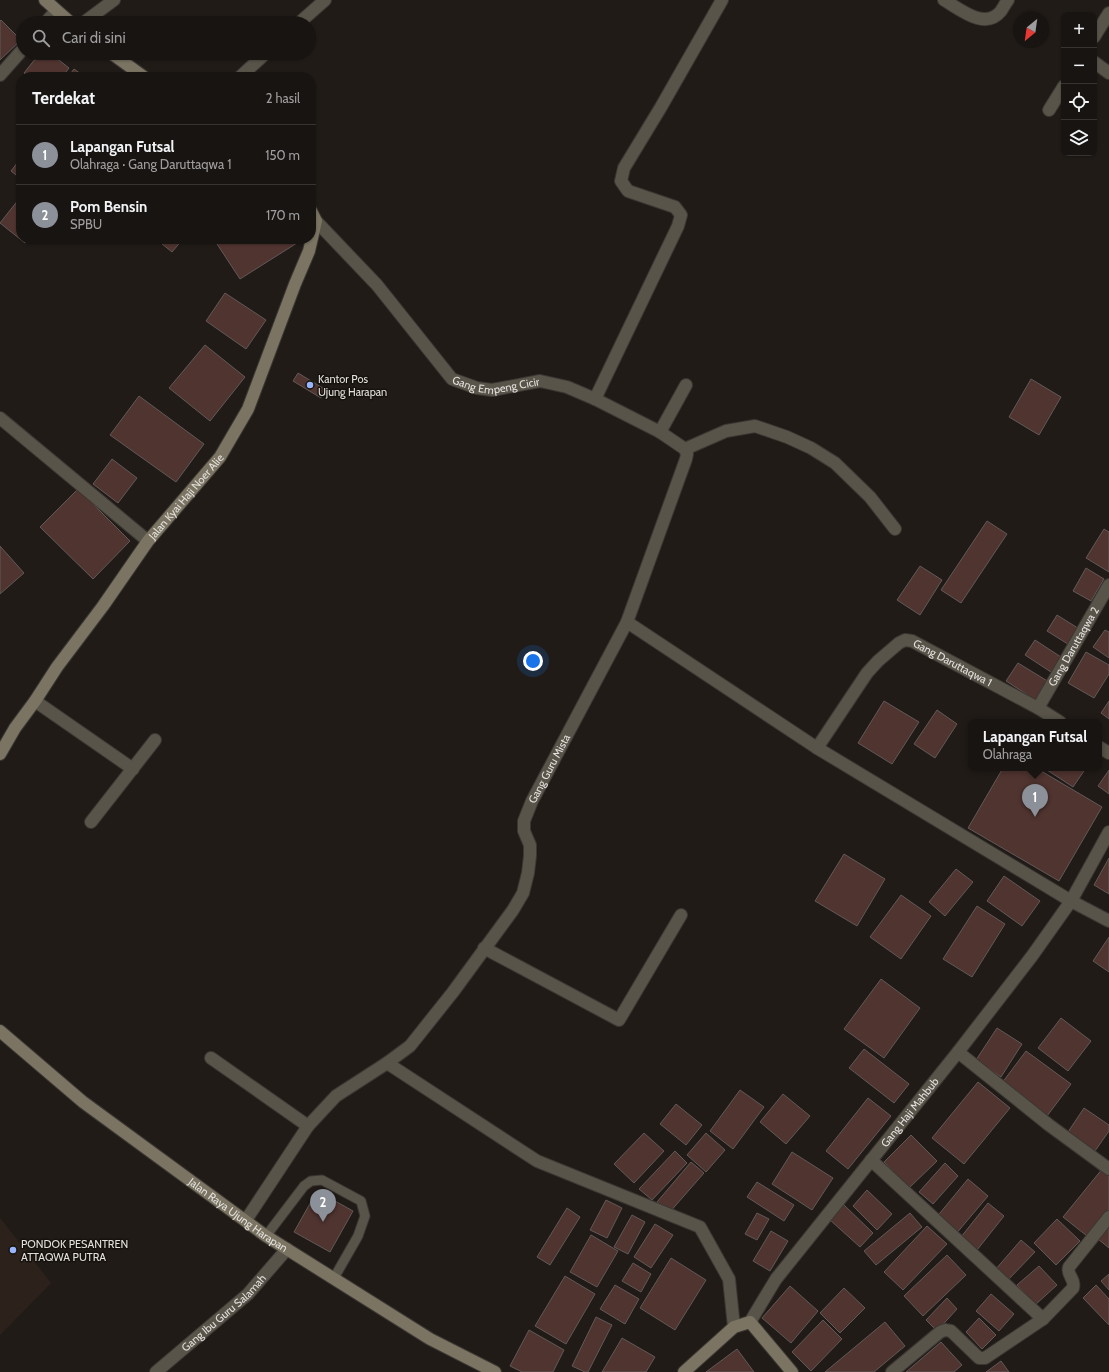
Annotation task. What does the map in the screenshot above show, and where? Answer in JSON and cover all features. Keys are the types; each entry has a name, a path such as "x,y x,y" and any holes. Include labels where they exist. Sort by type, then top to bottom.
{"street":[{"path":"45,0 62,16"},
{"path":"92,16 114,0"},
{"path":"307,16 325,0"},
{"path":"595,399 671,240 681,215 675,207 628,191 621,181 624,168 661,108 722,0"},
{"path":"944,0 976,19 992,19 1000,12 1008,0"},
{"path":"51,16 56,11"},
{"path":"1097,32 1109,13"},
{"path":"0,75 16,56"},
{"path":"121,60 137,72"},
{"path":"245,72 258,60"},
{"path":"1097,64 1109,73"},
{"path":"1049,110 1061,91"},
{"name":"Gang Empeng Cicir","path":"316,219 377,285 452,379 477,388 492,390 540,381 567,387 595,399 660,432 685,449"},
{"name":"Jalan Kyai Haji Noer Alie","path":"0,754 15,728 35,701 56,667 103,606 148,541 220,457 248,409 309,251 310,244"},
{"path":"660,432 686,385"},
{"path":"0,418 148,541"},
{"path":"685,449 726,431 755,426 787,438 811,448 836,463 870,497 896,529"},
{"name":"Gang Guru Mista","path":"246,1220 308,1126 336,1096 387,1063 410,1046 454,992 484,948 513,910 523,893 530,856 530,845 524,831 524,821 532,801 627,622 686,459 687,454 685,449"},
{"name":"Gang Daruttaqwa 2","path":"1038,708 1109,585"},
{"path":"627,622 817,748 1071,902 1109,921"},
{"name":"Gang Daruttaqwa 1","path":"817,748 867,673 878,661 899,643 905,640 912,641 1038,708 1055,719"},
{"path":"35,701 133,769"},
{"path":"91,822 154,740"},
{"path":"1071,902 1109,832"},
{"name":"Gang Haji Mahbub","path":"750,1322 776,1279 958,1052 1032,956 1071,902"},
{"path":"484,948 618,1020 681,915"},
{"name":"Jalan Raya Ujung Harapan","path":"0,1031 82,1102 266,1236 430,1339 495,1372"},
{"path":"958,1052 1049,1125 1109,1169"},
{"path":"211,1058 308,1126"},
{"path":"387,1063 538,1161 700,1227 729,1279 734,1327"},
{"path":"871,1160 1043,1319"},
{"path":"892,1372 940,1332 945,1330 951,1331 979,1358 985,1358 1043,1319 1073,1288 1074,1282 1068,1273 1068,1267 1109,1217"},
{"name":"Gang Ibu Guru Salamah","path":"156,1372 248,1294 287,1249"},
{"path":"684,1372 734,1327 750,1322 792,1372"}],"lane":[{"path":"266,1236 304,1186 311,1181 322,1180 361,1201 365,1216 358,1236 334,1278"}],"shaded area":[{"name":"PONDOK PESANTREN ATTAQWA PUTRA","path":"0,1218 51,1283 0,1335"}],"building":[{"path":"1,20 16,35 16,45 0,60"},
{"path":"34,60 59,60 69,68 66,72 25,72"},
{"path":"16,164 16,175 11,171"},
{"path":"16,203 16,236 0,223"},
{"path":"162,244 179,244 172,252"},
{"path":"217,244 295,244 240,279"},
{"path":"225,293 266,320 246,349 206,321"},
{"path":"205,345 245,377 210,421 169,388"},
{"name":"Kantor Pos Ujung Harapan","path":"298,373 326,390 321,398 293,381"},
{"path":"1031,379 1061,397 1039,435 1009,417"},
{"path":"139,396 204,444 176,482 110,435"},
{"path":"112,459 137,478 118,503 93,484"},
{"path":"78,489 130,541 93,579 40,527"},
{"path":"987,521 1007,534 961,603 941,590"},
{"path":"1104,529 1109,532 1109,572 1086,558"},
{"path":"0,546 24,573 0,594"},
{"path":"920,566 942,580 920,615 897,600"},
{"path":"1086,568 1104,579 1091,601 1073,591"},
{"path":"1057,615 1081,630 1071,646 1047,631"},
{"path":"1105,630 1109,632 1109,658 1093,647"},
{"path":"1035,640 1064,659 1054,674 1025,655"},
{"path":"1086,652 1109,665 1109,674 1094,698 1068,683"},
{"path":"1018,663 1049,682 1037,701 1006,681"},
{"path":"884,701 919,722 892,764 858,743"},
{"path":"1109,701 1109,719 1101,713"},
{"path":"937,710 957,724 935,758 914,744"},
{"path":"1109,770 1109,794 1098,786"},
{"path":"1001,771 1041,771 1102,807 1059,881 968,828"},
{"path":"1049,771 1084,771 1073,787"},
{"path":"844,854 885,879 857,926 815,901"},
{"path":"1109,858 1109,894 1094,885"},
{"path":"956,869 973,882 945,916 929,902"},
{"path":"1004,876 1040,901 1022,926 987,901"},
{"path":"901,895 931,916 901,959 870,937"},
{"path":"977,906 1005,924 972,977 943,959"},
{"path":"1109,937 1109,972 1093,961"},
{"path":"881,979 920,1008 884,1058 844,1029"},
{"path":"1061,1018 1091,1041 1068,1071 1038,1048"},
{"path":"997,1028 1022,1044 1001,1077 976,1060"},
{"path":"864,1049 909,1084 894,1103 849,1068"},
{"path":"1026,1051 1071,1084 1047,1116 1002,1083"},
{"path":"978,1082 1010,1108 964,1164 932,1138"},
{"path":"740,1090 764,1107 733,1149 710,1131"},
{"path":"783,1094 810,1116 786,1144 760,1122"},
{"path":"868,1098 891,1116 848,1169 826,1151"},
{"path":"676,1104 702,1125 686,1145 660,1124"},
{"path":"1084,1108 1109,1125 1109,1131 1095,1151 1068,1132"},
{"path":"644,1133 664,1151 634,1183 614,1164"},
{"path":"706,1133 725,1150 706,1172 687,1155"},
{"path":"911,1135 937,1161 909,1188 884,1162"},
{"path":"675,1151 687,1163 652,1200 639,1189"},
{"path":"792,1152 833,1178 812,1210 772,1184"},
{"path":"691,1162 704,1173 669,1213 657,1202"},
{"path":"945,1163 958,1176 933,1204 919,1192"},
{"path":"1103,1168 1109,1173 1109,1209 1087,1236 1063,1217"},
{"path":"968,1179 988,1196 955,1235 935,1219"},
{"path":"757,1182 794,1205 784,1221 747,1197"},
{"path":"867,1190 892,1214 877,1230 853,1206"},
{"path":"317,1191 353,1211 330,1252 294,1232"},
{"path":"606,1200 622,1208 607,1238 590,1230"},
{"path":"988,1203 1004,1216 977,1250 961,1237"},
{"path":"844,1205 873,1233 860,1247 830,1220"},
{"path":"567,1208 580,1217 550,1265 537,1257"},
{"path":"757,1213 769,1219 757,1240 745,1234"},
{"path":"910,1213 922,1227 876,1265 864,1251"},
{"path":"632,1215 645,1222 628,1254 614,1247"},
{"path":"1057,1219 1080,1241 1056,1265 1034,1243"},
{"path":"655,1224 673,1235 651,1268 634,1257"},
{"path":"1109,1225 1109,1248 1098,1239"},
{"path":"927,1226 947,1244 903,1290 884,1272"},
{"path":"771,1231 788,1241 770,1271 753,1261"},
{"path":"591,1235 618,1251 597,1287 570,1272"},
{"path":"1021,1240 1035,1252 1007,1281 995,1270"},
{"path":"947,1255 966,1275 923,1316 904,1296"},
{"path":"671,1258 706,1280 675,1330 640,1308"},
{"path":"633,1263 651,1274 641,1292 622,1281"},
{"path":"1039,1266 1057,1285 1035,1305 1017,1285"},
{"path":"1109,1274 1109,1290 1101,1281"},
{"path":"565,1276 595,1294 566,1344 535,1326"},
{"path":"615,1285 639,1299 625,1324 600,1309"},
{"path":"1096,1285 1109,1299 1109,1325 1083,1298"},
{"path":"790,1286 818,1311 791,1343 762,1318"},
{"path":"844,1288 865,1308 840,1333 820,1313"},
{"path":"991,1294 1014,1314 999,1331 976,1311"},
{"path":"947,1298 957,1309 937,1331 926,1320"},
{"path":"596,1317 612,1325 588,1372 585,1372 572,1366"},
{"path":"979,1318 996,1335 982,1349 966,1332"},
{"path":"823,1320 842,1339 811,1371 792,1352"},
{"path":"885,1322 905,1346 874,1372 825,1372"},
{"path":"529,1330 564,1350 553,1372 522,1372 510,1366"},
{"path":"622,1338 655,1357 646,1372 602,1372"},
{"path":"941,1342 962,1365 954,1372 906,1372"},
{"path":"737,1349 754,1372 706,1372"},
{"path":"1001,1361 1009,1372 986,1372"}],"place":[{"name":"Kantor Pos Ujung Harapan","path":"310,385"},
{"name":"Lapangan Futsal","path":"1035,817"},
{"name":"Pom Bensin","path":"323,1222"},
{"name":"PONDOK PESANTREN ATTAQWA PUTRA","path":"13,1250"}]}
